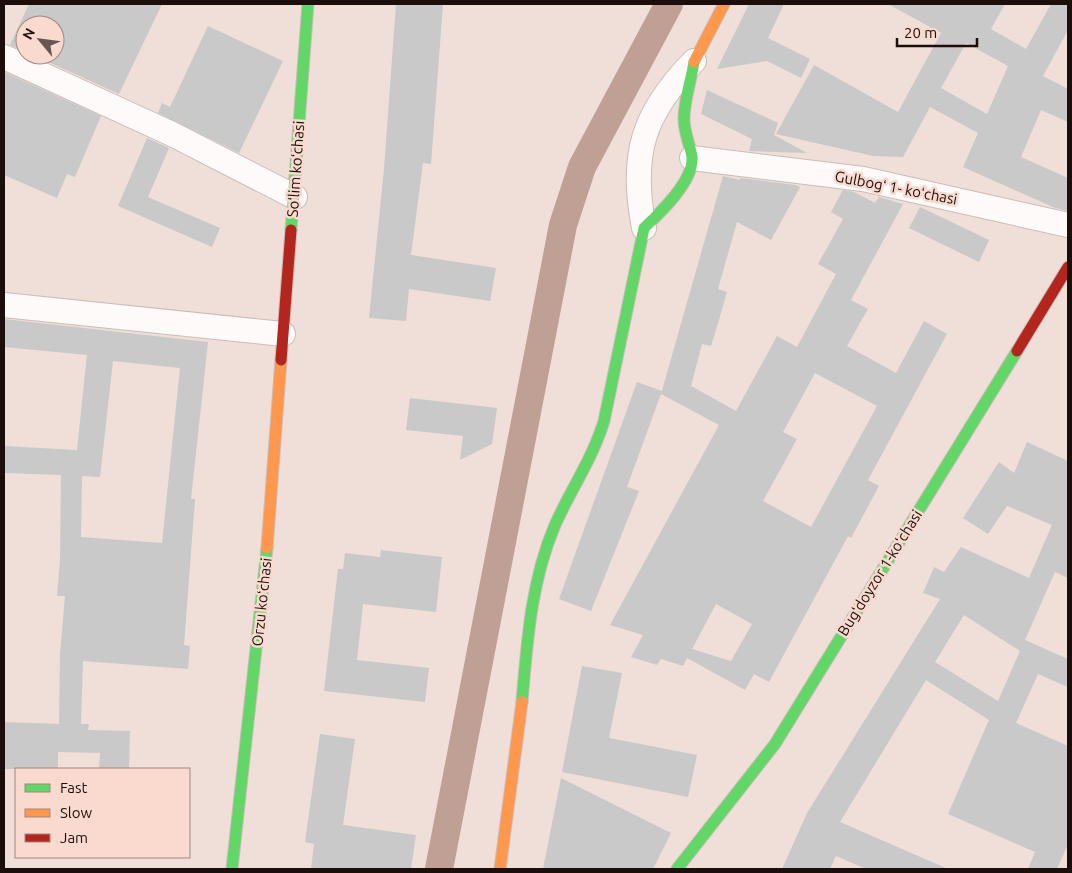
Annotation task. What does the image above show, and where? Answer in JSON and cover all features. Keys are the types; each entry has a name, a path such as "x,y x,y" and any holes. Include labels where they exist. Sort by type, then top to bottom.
{"street":[{"name":"Soʻlim koʻchasi","path":"282,334 295,197 308,4"},
{"path":"500,869 519,735 528,624 543,561 556,525 595,449 604,420 644,228 638,195 639,160 644,136 655,109 668,90 694,61 724,4"},
{"path":"4,57 172,134 295,197"},
{"path":"644,228 668,206 679,191 686,178 692,158 685,134 684,118 694,61"},
{"name":"Gulbogʻ 1- koʻchasi","path":"692,158 863,179 1068,225"},
{"name":"Bugʻdoyzor 1-koʻchasi","path":"677,869 775,744 1068,267"},
{"path":"4,304 282,334"},
{"name":"Orzu koʻchasi","path":"232,869 266,564 282,334"}],"building":[{"path":"29,4 162,4 119,94 55,65 65,65 65,15 24,15"},
{"path":"396,4 443,4 431,164 423,163 411,255 496,268 490,301 409,289 406,321 369,318 384,169"},
{"path":"749,4 784,4 768,38 810,59 801,78 767,61 717,69"},
{"path":"888,4 1005,4 991,29 1026,49 1051,4 1068,4 1068,30 1043,76 1068,89 1068,122 1041,110 1021,157 1068,178 1068,211 1055,208 963,167 978,133 930,107 903,157 873,156 776,134 814,65 898,112 941,33","holes":["966,43 1008,66 987,114 941,88"]},
{"path":"208,26 283,61 239,153 158,113 162,103 170,107"},
{"path":"15,34 15,47 10,45"},
{"path":"4,72 101,116 75,177 67,174 57,198 4,175"},
{"path":"707,90 778,123 774,135 807,153 749,151 752,139 701,114"},
{"path":"147,138 169,148 148,197 220,228 212,247 118,206"},
{"path":"723,176 740,180 740,178 800,187 771,240 737,222 718,289 727,292 719,320 711,346 702,344 691,386 736,411 777,336 797,347 836,274 818,264 843,219 831,212 843,190 854,192 875,203 879,197 903,204 851,300 868,309 847,346 896,373 924,321 947,334 868,480 879,486 851,538 848,536 769,682 754,674 745,690 687,658 683,666 661,659 657,665 631,657 643,635 610,625 719,425 661,394","holes":["815,373 877,406 811,527 763,501 797,439 783,432","716,604 752,624 731,661 692,649"]},
{"path":"920,207 989,240 979,262 909,228"},
{"path":"4,319 208,342 191,499 195,499 184,645 190,646 188,669 83,661 81,724 89,724 88,730 130,731 129,768 99,768 100,753 58,752 58,768 4,769 4,722 59,724 60,654 65,596 57,596 60,560 61,475 4,473 4,446 77,450 87,355 4,347","holes":["113,361 180,368 162,543 81,537 82,476 100,477"]},
{"path":"637,382 662,391 627,487 639,491 591,611 559,599"},
{"path":"410,398 497,408 492,444 460,460 463,436 406,430"},
{"path":"1027,442 1068,461 1068,578 1055,572 1025,640 1068,659 1068,687 1038,674 1016,723 1068,746 1068,844 1057,869 1028,869 1035,852 948,814 989,720 926,680 840,822 948,869 866,869 836,856 830,869 782,869 807,813 940,599 923,593 934,567 944,572 961,547 1029,578 1052,525 1007,506 988,534 963,518 999,462 1014,473","holes":["964,615 1020,651 998,701 935,662"]},
{"path":"381,550 442,557 436,612 363,604 357,660 429,668 425,702 324,691 338,569 343,569 345,553 380,557"},
{"path":"582,666 622,673 609,738 697,755 688,797 562,772"},
{"path":"320,734 355,739 343,825 416,835 411,869 311,869 314,844 305,842"},
{"path":"561,778 671,833 653,869 543,869"}],"waterway":[{"path":"439,869 563,225 582,167 669,4"}],"traffic: fast":[{"path":"291,230 308,4"},
{"path":"522,702 531,612 540,568 555,525 594,449 604,421 644,228 675,196 688,176 691,166 692,157 685,129 684,112 694,62"},
{"path":"677,869 775,744 1017,351"},
{"path":"232,869 267,548"}],"traffic: slow":[{"path":"694,62 724,4"},
{"path":"267,548 281,360"},
{"path":"500,869 522,702"}],"traffic: jam":[{"path":"281,360 291,230"},
{"path":"1017,351 1068,267"}]}
